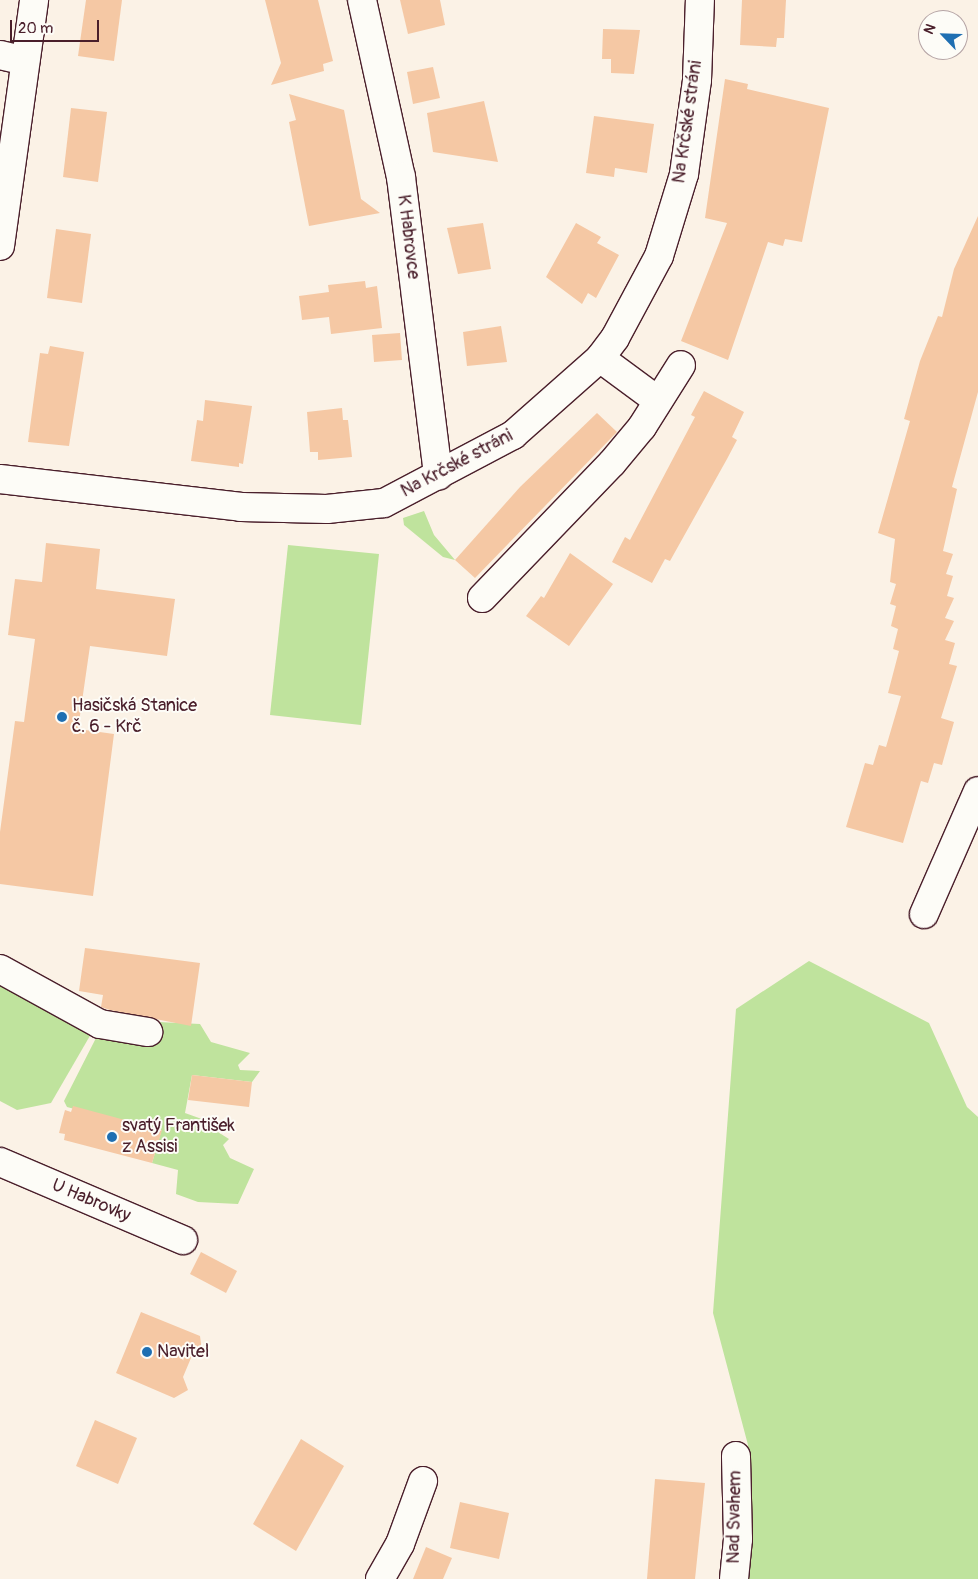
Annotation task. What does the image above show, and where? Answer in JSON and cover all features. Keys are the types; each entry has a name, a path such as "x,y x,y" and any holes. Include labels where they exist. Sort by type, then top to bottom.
{"street":[{"path":"0,246 12,58 34,0"},
{"name":"K Habrovce","path":"362,0 401,176 438,476"},
{"name":"Na Krčské stráni","path":"0,479 241,507 326,509 384,502 438,476 513,435 600,358 616,338 658,256 684,174 697,80 700,0"},
{"path":"600,358 657,400"},
{"path":"482,598 612,463 642,427 657,400 681,365"},
{"path":"924,914 978,791"},
{"path":"0,969 100,1024 148,1032"},
{"name":"U Habrovky","path":"0,1162 183,1240"},
{"name":"Nad Svahem","path":"734,1579 738,1539 736,1456"},
{"path":"380,1579 400,1544 423,1481"}],"green space":[{"path":"424,511 434,535 455,560 443,557 404,525 403,518"},
{"path":"288,545 379,554 361,725 270,715"},
{"path":"809,961 929,1023 967,1107 978,1117 978,1579 747,1579 752,1536 748,1445 713,1313 736,1009"},
{"path":"0,977 91,1034 51,1103 17,1110 0,1101"},
{"path":"158,1022 200,1024 211,1042 250,1053 238,1065 240,1070 260,1071 252,1082 192,1075 185,1113 213,1123 213,1129 229,1139 223,1145 230,1158 254,1169 238,1204 198,1202 176,1194 178,1170 152,1163 161,1132 67,1107 64,1101 97,1036 150,1042"}],"building":[{"path":"86,0 122,0 114,61 78,56"},
{"path":"265,0 318,0 333,61 323,64 324,71 271,85 281,63"},
{"path":"400,0 440,0 445,25 408,34"},
{"path":"742,0 786,0 784,38 777,38 776,47 740,45"},
{"path":"603,29 640,30 634,74 611,73 611,59 602,59"},
{"path":"433,67 440,98 413,104 407,72"},
{"path":"725,79 748,84 747,89 829,108 802,242 785,239 783,246 768,242 728,360 681,341 727,223 705,218"},
{"path":"289,94 344,110 361,199 380,213 309,226 289,122 296,120"},
{"path":"484,101 498,162 433,152 427,113"},
{"path":"71,108 107,112 98,182 63,177"},
{"path":"594,116 654,124 647,173 615,168 614,177 586,173"},
{"path":"978,216 978,392 952,487 957,489 943,551 953,554 946,574 953,576 947,596 954,598 945,618 954,621 945,640 955,643 949,664 957,666 941,718 954,722 942,765 934,763 928,783 921,781 903,843 846,827 865,763 873,765 879,745 886,747 901,696 888,693 899,651 893,649 898,629 891,626 896,606 890,604 896,584 890,582 895,539 878,533 910,421 904,419 920,361 938,316 942,317 954,269"},
{"path":"483,223 491,269 458,274 447,228"},
{"path":"576,223 601,237 597,243 619,255 596,298 588,293 582,304 546,277"},
{"path":"56,229 91,234 82,303 47,298"},
{"path":"365,281 366,288 377,286 382,328 331,334 329,317 302,320 299,296 329,292 328,285"},
{"path":"501,326 507,362 467,366 463,332"},
{"path":"400,333 402,360 374,362 372,335"},
{"path":"50,346 84,352 69,446 28,442 40,353 48,354"},
{"path":"704,391 744,412 732,437 737,440 670,561 665,559 652,583 612,562 625,537 630,540 695,417 691,415"},
{"path":"205,400 252,406 243,464 239,463 239,467 191,461 197,420 203,421"},
{"path":"342,408 343,420 348,420 352,457 318,460 318,452 310,452 307,412"},
{"path":"597,413 617,432 475,578 455,560 520,487"},
{"path":"46,543 100,549 96,589 175,599 167,656 90,646 78,729 114,734 93,896 0,884 0,832 15,721 24,722 35,639 8,635 15,579 42,582"},
{"path":"570,553 613,584 569,646 526,616 541,596 544,598"},
{"path":"85,948 200,963 191,1026 110,1010 101,1007 103,995 79,991"},
{"path":"192,1075 252,1082 249,1107 188,1100"},
{"name":"svatý František z Assisi","path":"73,1106 162,1130 152,1163 64,1140 65,1134 59,1133 62,1121 65,1110 71,1112"},
{"path":"201,1252 237,1271 226,1293 190,1274"},
{"path":"141,1312 200,1336 202,1351 191,1358 183,1377 188,1390 174,1398 116,1373"},
{"path":"95,1420 137,1438 118,1484 76,1466"},
{"path":"301,1439 344,1466 296,1551 253,1524"},
{"path":"655,1479 705,1483 695,1579 647,1579"},
{"path":"460,1502 509,1513 499,1559 450,1548"},
{"path":"426,1547 452,1558 443,1579 413,1579"}],"place":[{"name":"Hasičská Stanice č. 6 - Krč","path":"62,717"},
{"name":"svatý František z Assisi","path":"112,1137"},
{"name":"Navitel","path":"147,1352"}]}
